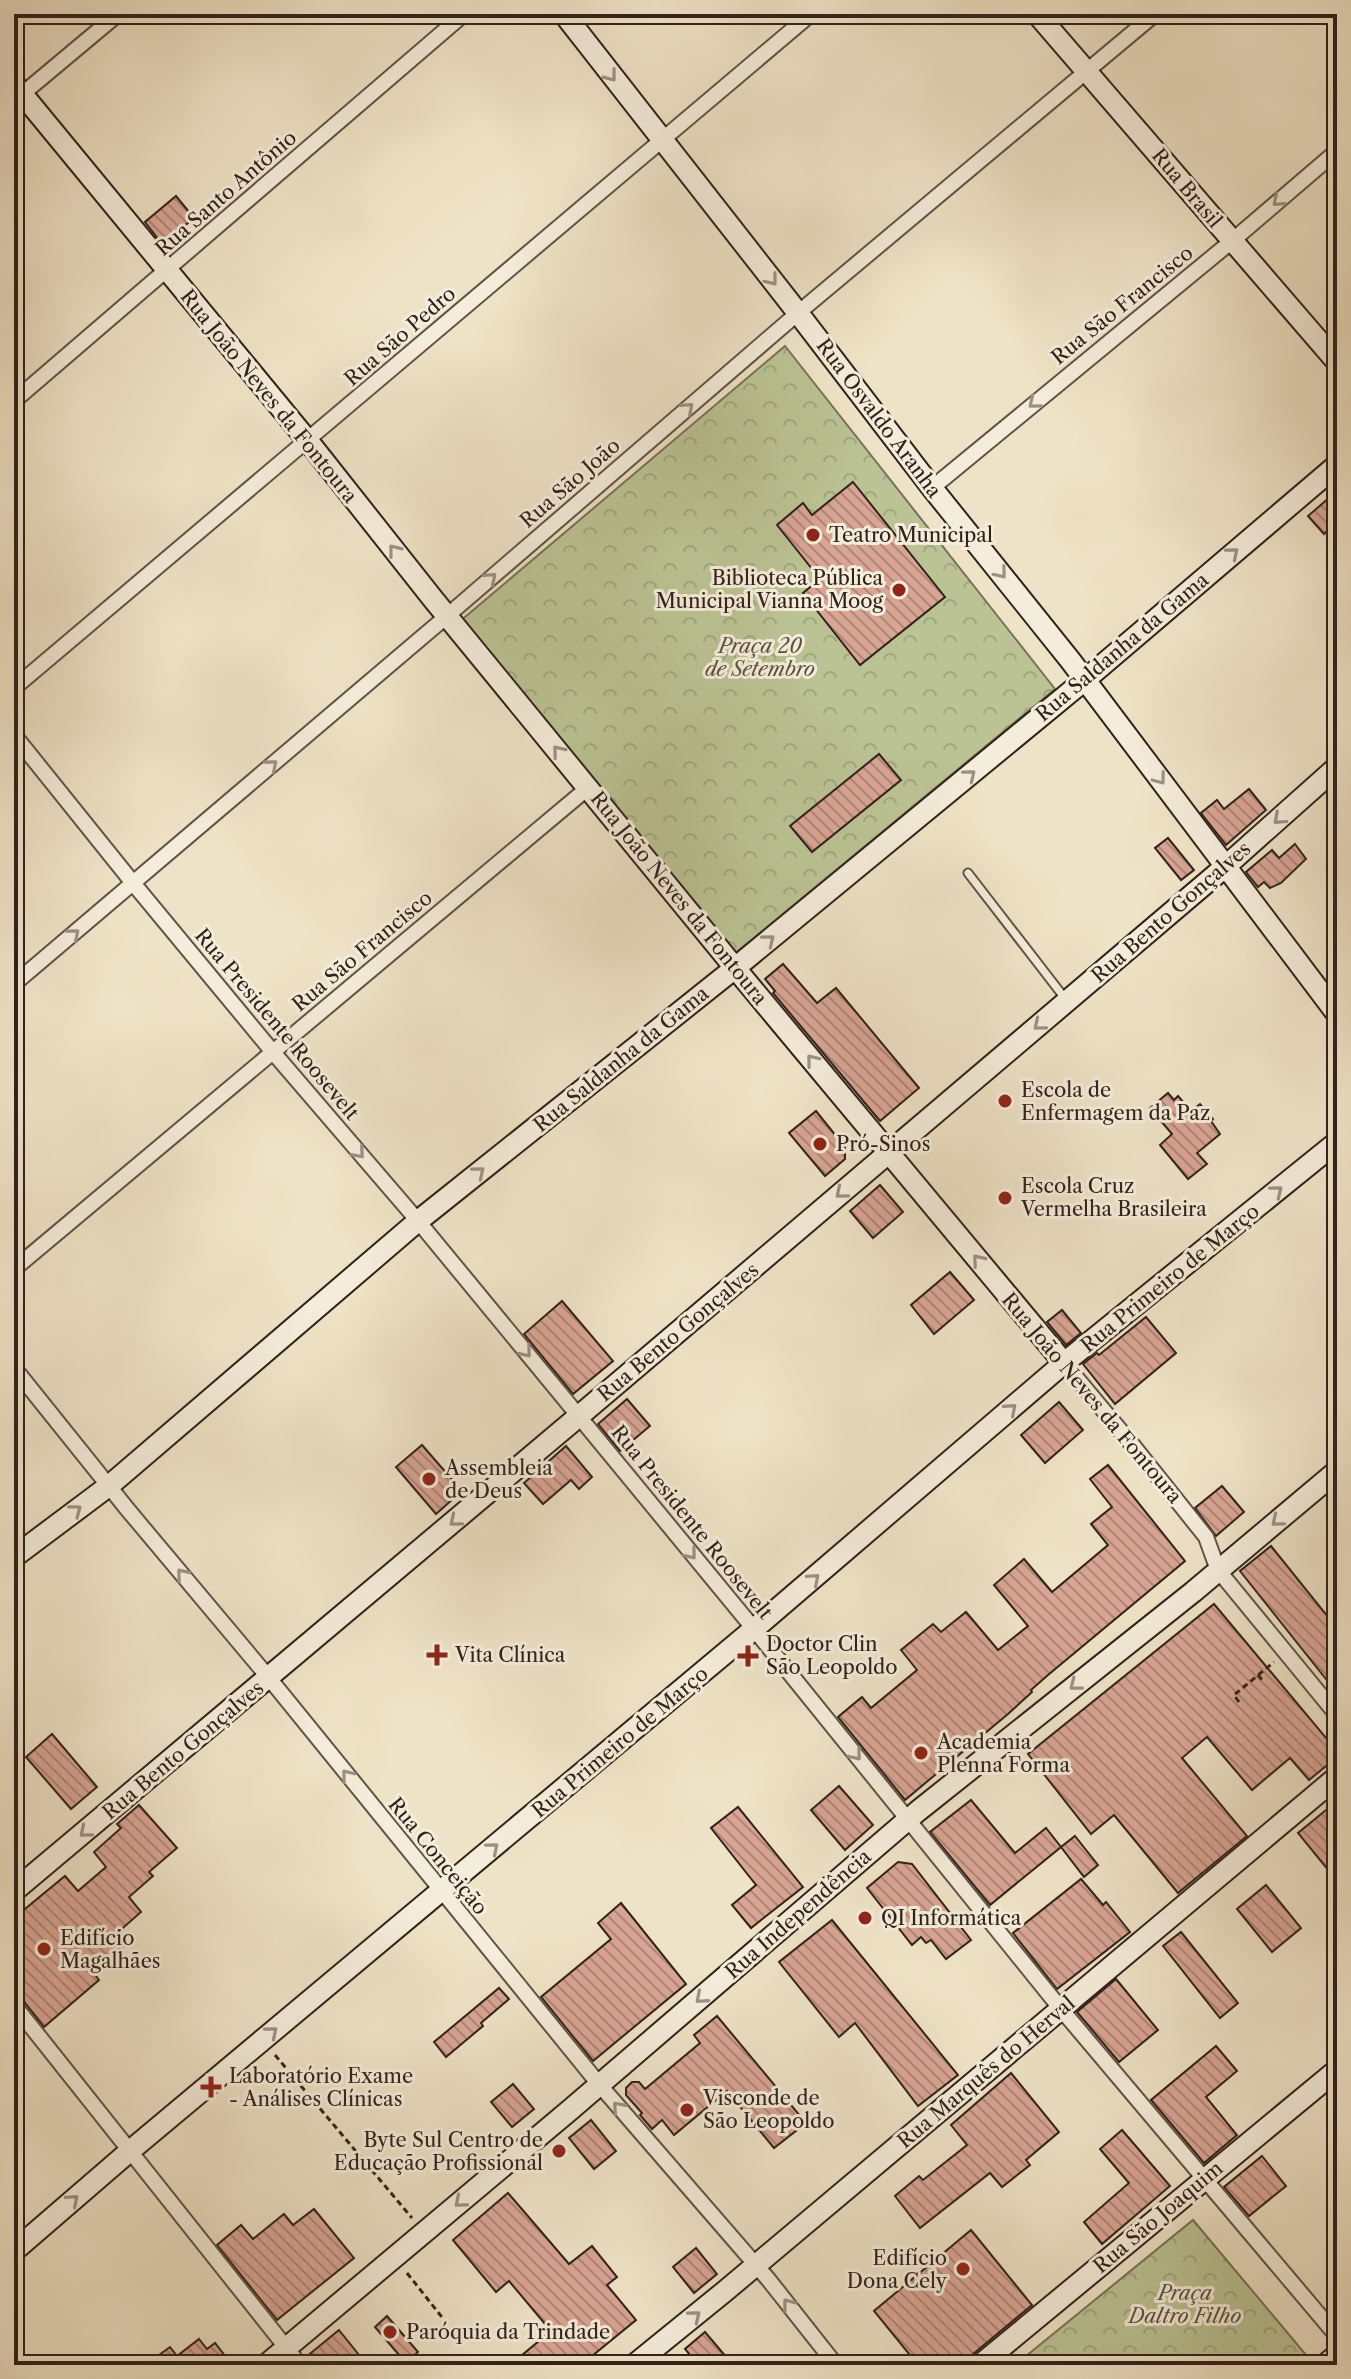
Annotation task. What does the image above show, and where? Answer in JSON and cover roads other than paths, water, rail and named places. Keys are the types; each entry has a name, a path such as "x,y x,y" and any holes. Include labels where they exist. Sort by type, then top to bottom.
{"street":[{"path":"17,93 118,14"},
{"name":"Rua Santo Antônio","path":"14,401 464,14"},
{"name":"Rua Osvaldo Aranha","path":"564,14 932,488 1086,679 1337,1014"},
{"name":"Rua São Pedro","path":"14,688 811,14"},
{"name":"Rua Brasil","path":"1037,14 1337,362"},
{"name":"Rua São João","path":"14,984 798,313 1155,14"},
{"name":"Rua João Neves da Fontoura","path":"17,93 308,441 735,968 1135,1448 1206,1537 1218,1570 1337,1715"},
{"name":"Rua São Francisco","path":"932,488 1337,151"},
{"name":"Rua Saldanha da Gama","path":"14,1557 110,1485 418,1221 735,968 1086,679 1337,465"},
{"name":"Rua Presidente Roosevelt","path":"14,735 272,1051 579,1416 1061,2009 1337,2336"},
{"name":"Rua Bento Gonçalves","path":"14,1891 579,1416 1226,866 1337,767"},
{"name":"Rua São Francisco","path":"14,1269 589,787"},
{"name":"Rua Primeiro de Março","path":"14,2251 754,1629 1064,1363 1337,1142"},
{"name":"Rua Conceição","path":"14,1368 598,2083 756,2266 836,2365"},
{"name":"Rua Independência","path":"266,2365 909,1820 1337,1471"},
{"name":"Rua Marquês do Herval","path":"634,2365 1337,1777"},
{"path":"14,2005 300,2365"},
{"name":"Rua São Joaquim","path":"980,2365 1337,2070"},
{"path":"1325,2365 1337,2355"}],"lane":[{"path":"968,873 1067,1001"}],"place":[{"name":"Teatro Municipal","path":"813,535"},
{"name":"Biblioteca Pública Municipal Vianna Moog","path":"899,590"},
{"name":"Escola de Enfermagem da Paz","path":"1005,1101"},
{"name":"Pró-Sinos","path":"820,1144"},
{"name":"Escola Cruz Vermelha Brasileira","path":"1005,1198"},
{"name":"Assembleia de Deus","path":"429,1479"},
{"name":"Vita Clínica","path":"437,1655"},
{"name":"Doctor Clin São Leopoldo","path":"748,1656"},
{"name":"Academia Plenna Forma","path":"921,1753"},
{"name":"QI Informática","path":"865,1918"},
{"name":"Edifício Magalhães","path":"44,1949"},
{"name":"Laboratório Exame - Análises Clínicas","path":"211,2087"},
{"name":"Visconde de São Leopoldo","path":"687,2110"},
{"name":"Byte Sul Centro de Educação Profissional","path":"559,2151"},
{"name":"Edifício Dona Cely","path":"963,2269"},
{"name":"Paróquia da Trindade","path":"390,2332"}],"park label":[{"name":"Praça 20 de Setembro","path":"760,658"},
{"name":"Praça Daltro Filho","path":"1185,2304"}]}
